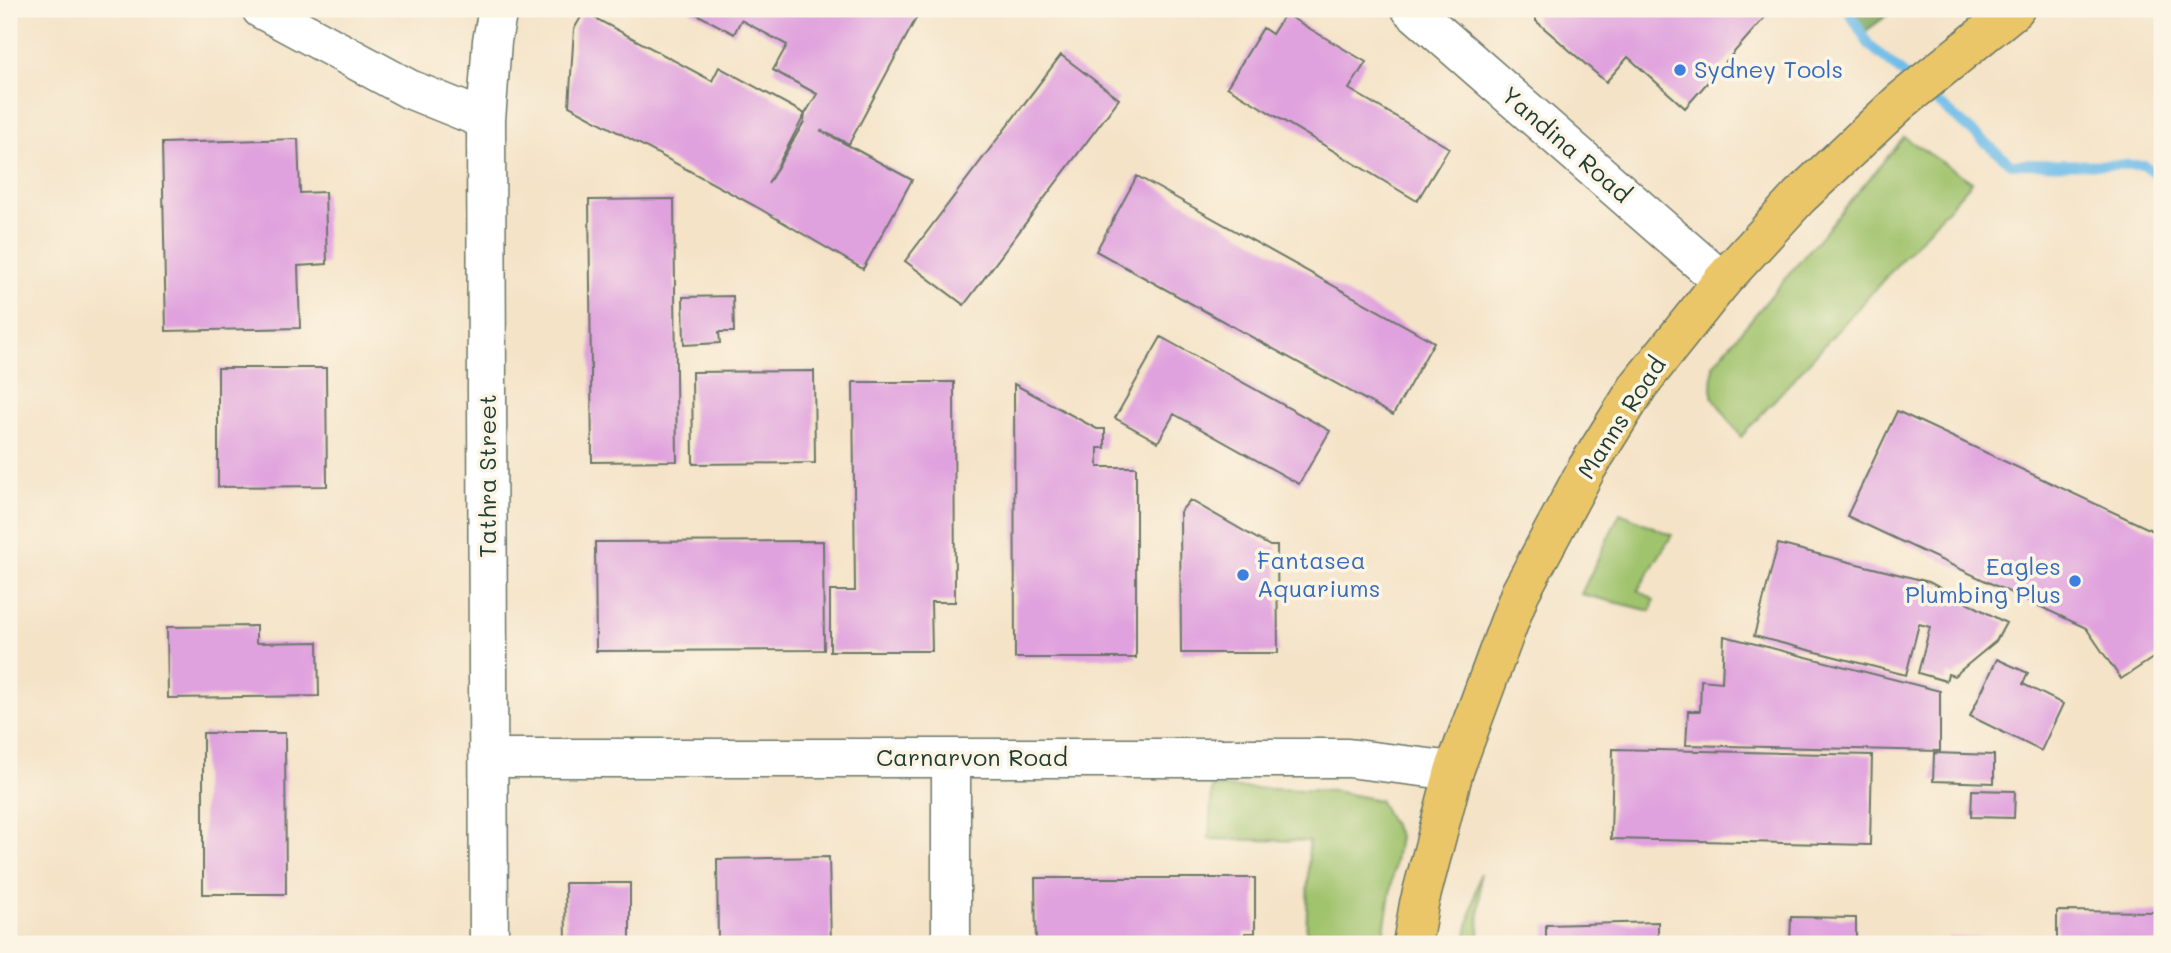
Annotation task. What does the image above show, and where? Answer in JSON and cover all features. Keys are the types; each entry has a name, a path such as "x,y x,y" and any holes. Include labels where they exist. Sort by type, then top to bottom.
{"main road":[{"name":"Manns Road","path":"1412,944 1419,904 1454,771 1520,593 1587,468 1639,385 1722,281 1799,197 1900,102 2015,9"}],"street":[{"path":"261,9 409,89 486,120"},
{"name":"Tathra Street","path":"489,944 486,120 492,41 498,9"},
{"name":"Yandina Road","path":"1411,9 1722,281"},
{"name":"Carnarvon Road","path":"490,758 1349,758 1454,771"},
{"path":"951,758 951,944"}],"green space":[{"path":"1842,9 1896,9 1862,34"},
{"path":"1904,137 1972,182 1741,437 1712,396 1713,365"},
{"path":"1620,513 1672,535 1638,590 1654,600 1651,611 1581,594"},
{"path":"1212,787 1334,791 1379,800 1399,836 1382,944 1306,944 1309,841 1209,839"},
{"path":"1480,873 1479,944 1464,944"}],"building":[{"path":"687,9 921,9 849,144 820,130 912,180 863,269 755,206 569,106 574,29 584,12 712,81 719,67 805,114 817,94 773,70 787,45 741,20 734,34","holes":["805,114 804,122 768,184"]},
{"name":"Sydney Tools","path":"1536,9 1772,9 1685,108 1628,57 1606,82 1536,21"},
{"path":"1285,14 1366,62 1349,89 1449,148 1417,201 1227,87 1263,28 1272,34"},
{"path":"1061,55 1119,99 964,305 905,261"},
{"path":"298,139 300,193 325,192 327,264 298,266 300,328 166,331 162,143"},
{"path":"1137,176 1434,342 1393,415 1096,251"},
{"path":"674,199 677,461 592,462 589,200"},
{"path":"733,296 734,332 719,332 720,343 684,345 683,297"},
{"path":"1161,337 1330,431 1299,484 1174,414 1158,442 1115,418"},
{"path":"218,368 326,368 327,486 218,487"},
{"path":"814,371 815,463 693,464 692,372"},
{"path":"853,382 954,382 955,602 931,602 932,651 830,651 830,591 855,591"},
{"path":"1014,384 1097,429 1105,429 1105,448 1098,448 1098,467 1136,467 1136,658 1015,658"},
{"name":"Eagles Plumbing Plus","path":"1897,411 2162,535 2162,652 2121,679 2086,628 1847,516"},
{"path":"1190,500 1270,546 1277,546 1278,653 1181,653 1180,512"},
{"path":"823,541 824,650 596,651 595,542"},
{"path":"1778,544 1929,582 2006,623 1996,641 1954,676 1948,674 1946,681 1918,673 1930,627 1919,624 1906,675 1754,636"},
{"path":"256,626 256,643 318,642 319,696 168,698 167,627"},
{"path":"1724,636 1940,691 1940,751 1686,745 1688,711 1700,711 1701,680 1722,682"},
{"path":"1997,659 2028,673 2023,684 2063,704 2041,751 1970,716"},
{"path":"203,733 285,733 286,894 203,894"},
{"path":"1613,749 1872,755 1870,845 1611,839"},
{"path":"1934,753 1994,755 1994,783 1933,781"},
{"path":"1972,790 2015,791 2014,818 1971,817"},
{"path":"829,857 831,944 718,944 717,859"},
{"path":"1035,878 1255,878 1255,933 1245,933 1245,944 1036,944"},
{"path":"565,883 630,883 630,944 566,944"},
{"path":"2057,911 2161,912 2161,944 2057,944"},
{"path":"1791,917 1856,918 1856,944 1790,944"},
{"path":"1658,922 1658,944 1546,944 1546,925"},
{"path":"1948,937 1994,939 1993,944 1948,944"}],"waterway":[{"path":"1847,9 1869,45 2011,164 2144,165 2162,178"}],"place":[{"name":"Sydney Tools","path":"1680,70"},
{"name":"Fantasea Aquariums","path":"1243,575"},
{"name":"Eagles Plumbing Plus","path":"2075,581"}]}
